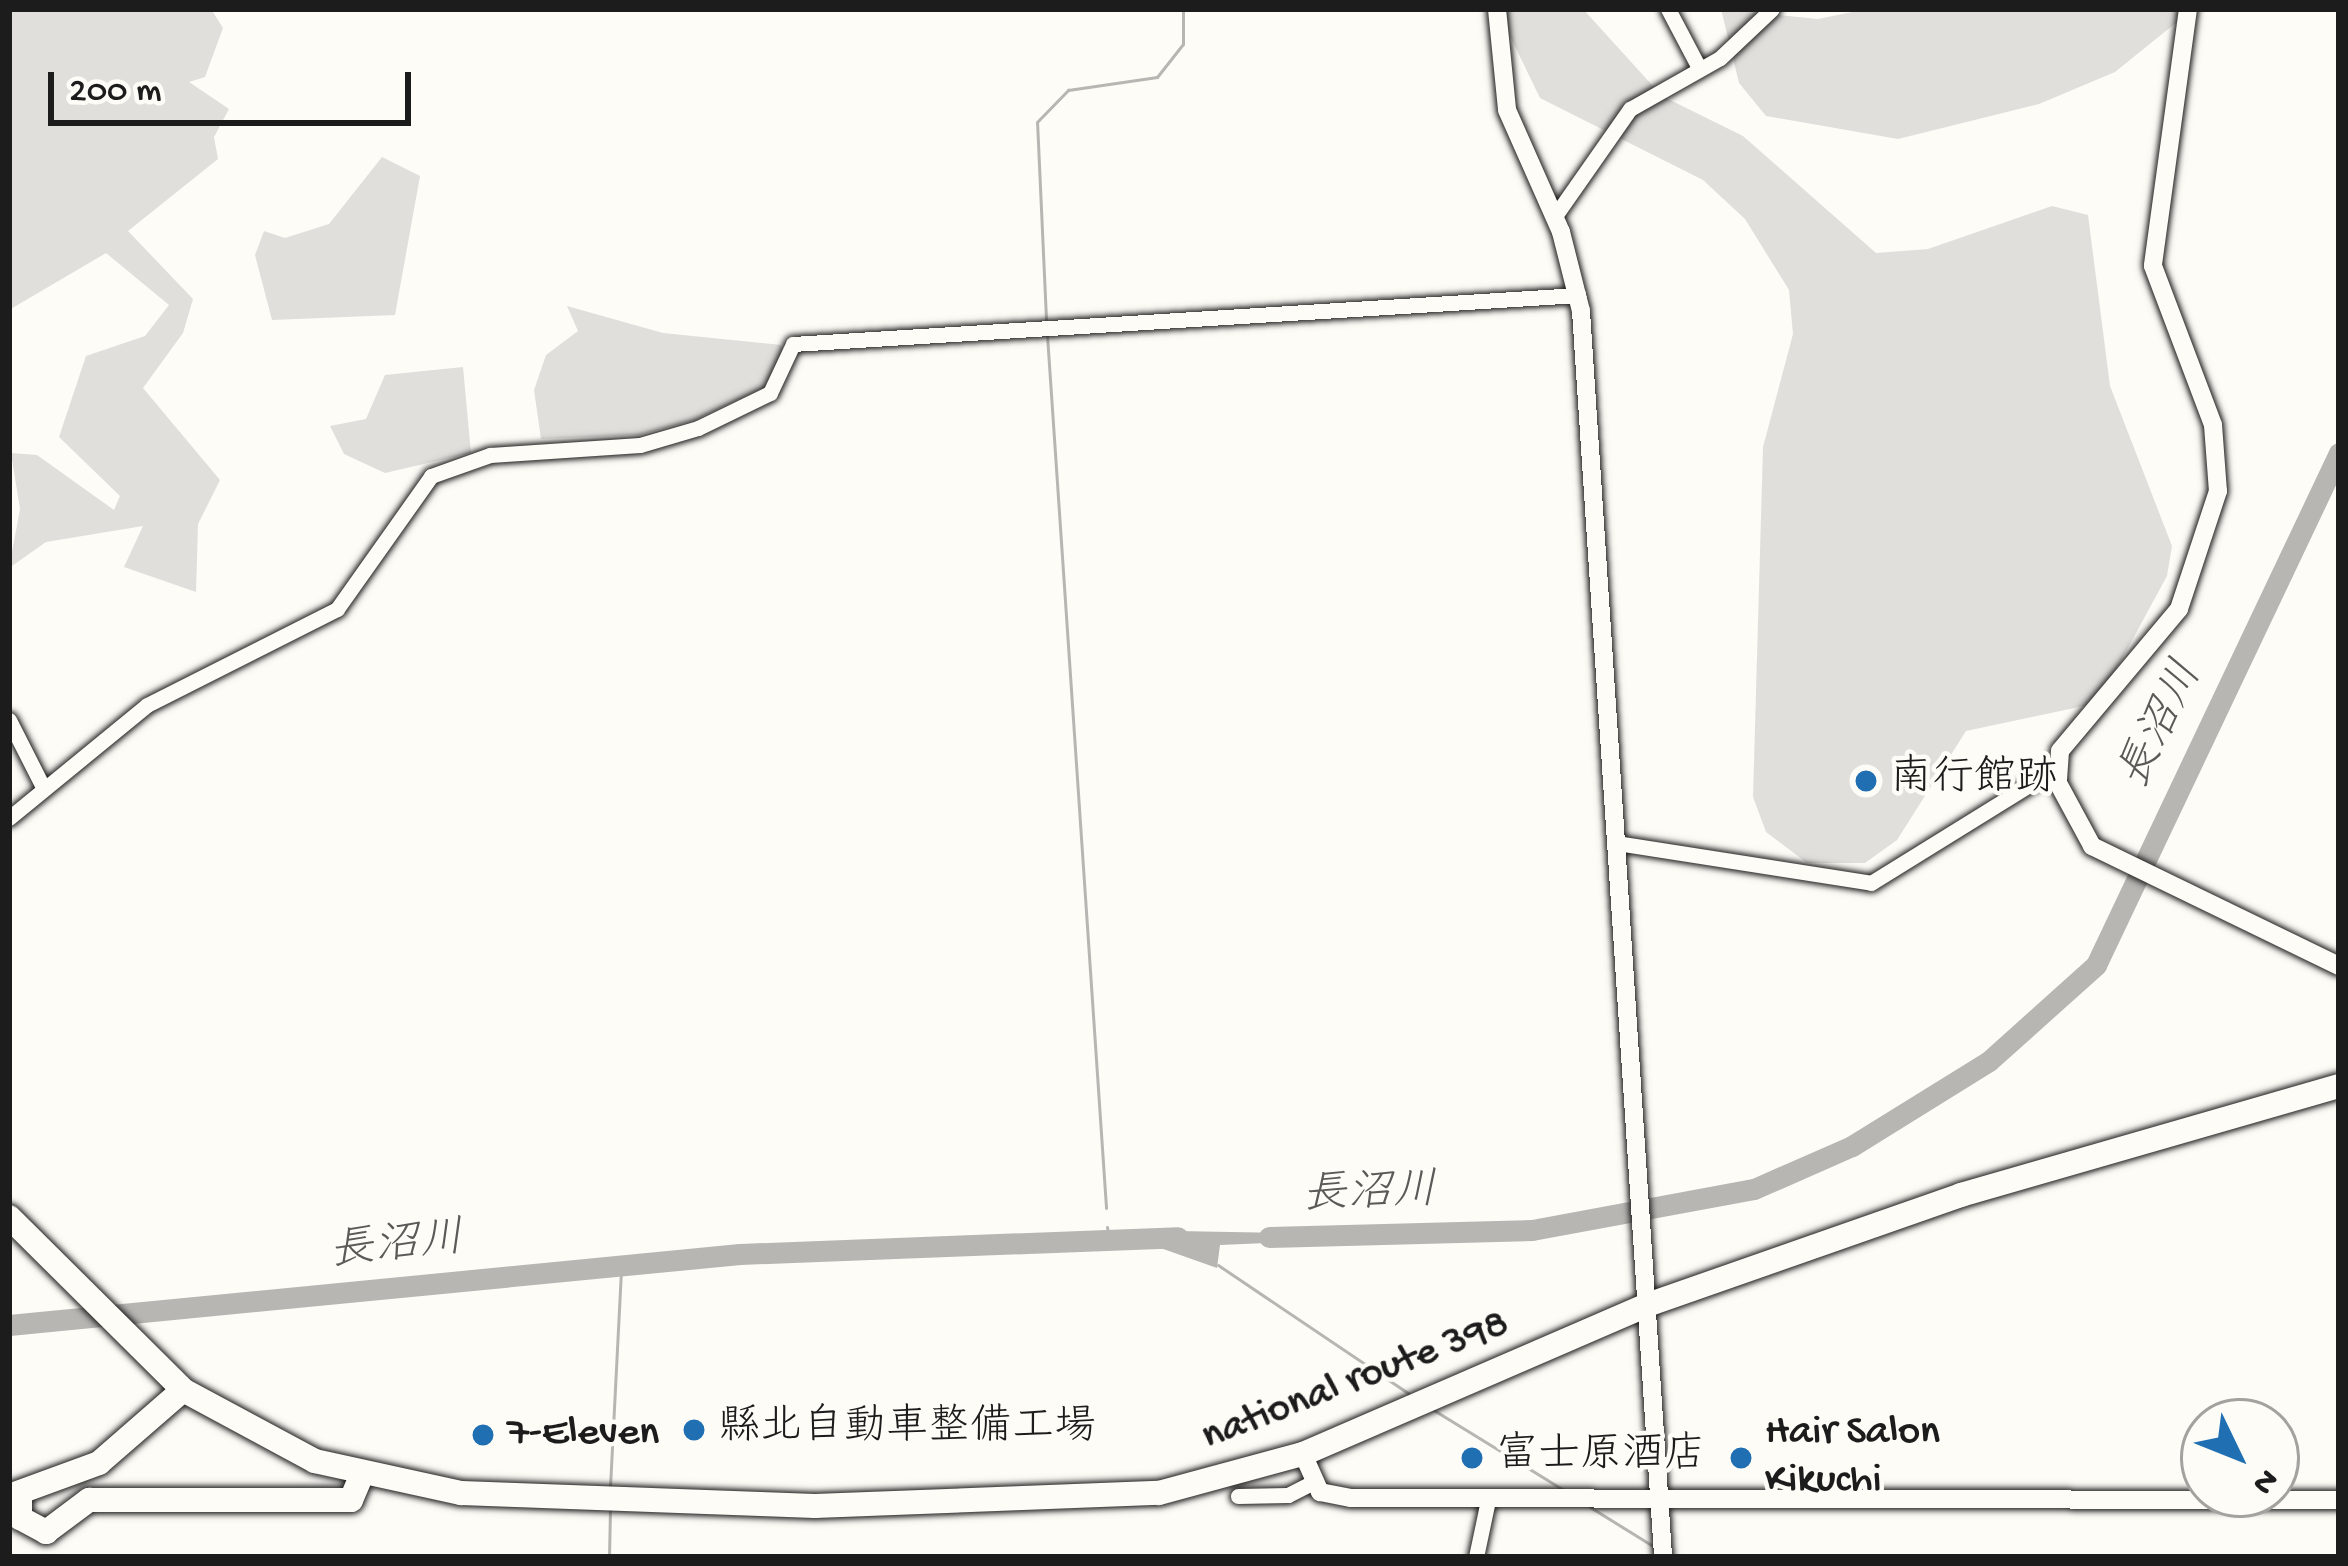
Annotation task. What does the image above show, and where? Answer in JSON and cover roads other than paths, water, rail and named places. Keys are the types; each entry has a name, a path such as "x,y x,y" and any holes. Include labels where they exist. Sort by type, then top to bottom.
{"main road":[{"name":"national route 398","path":"9,1217 77,1292 183,1390 362,1477 593,1502 1075,1502 1209,1484 1303,1454 1647,1306 1961,1195 2339,1086"},
{"path":"183,1390 125,1447 14,1496 20,1518 46,1532 88,1500 350,1499 362,1477"}],"street":[{"path":"1497,9 1508,110 1555,216 1578,295 1663,1501 1663,1557"},
{"path":"1668,9 1697,66"},
{"path":"1555,216 1614,124 1772,9"},
{"path":"1617,843 1871,883 2058,767 2070,737 2179,609 2218,491 2212,425 2152,266 2188,9"},
{"path":"9,818 163,695 337,609 431,476 490,455 683,434 770,393 793,344 1578,295"},
{"path":"9,720 43,787"},
{"path":"2058,767 2079,833 2154,880 2339,966"},
{"path":"1303,1454 1313,1482 1332,1498 2339,1500"},
{"path":"1238,1496 1313,1482"},
{"path":"1476,1557 1488,1500"}],"waterway":[{"path":"1046,319 1037,122 1068,90 1157,77 1183,44 1183,9"},
{"path":"1047,335 1106,1208"},
{"name":"長沼川","path":"1269,1237 1532,1230 1754,1189 1852,1146 1989,1061 2096,965 2339,453"},
{"path":"1107,1227 1109,1239"},
{"name":"長沼川","path":"9,1325 740,1254 1178,1237"},
{"path":"1218,1265 1409,1394"},
{"path":"610,1487 621,1267"},
{"path":"1432,1409 1562,1489"},
{"path":"1590,1507 1653,1546"},
{"path":"609,1557 610,1508"}],"place":[{"name":"南行館跡","path":"1866,781"},
{"name":"縣北自動車整備工場","path":"694,1430"},
{"name":"7-Eleven","path":"483,1435"},
{"name":"富士原酒店","path":"1472,1458"},
{"name":"Hair Salon Kikuchi","path":"1741,1458"}]}
